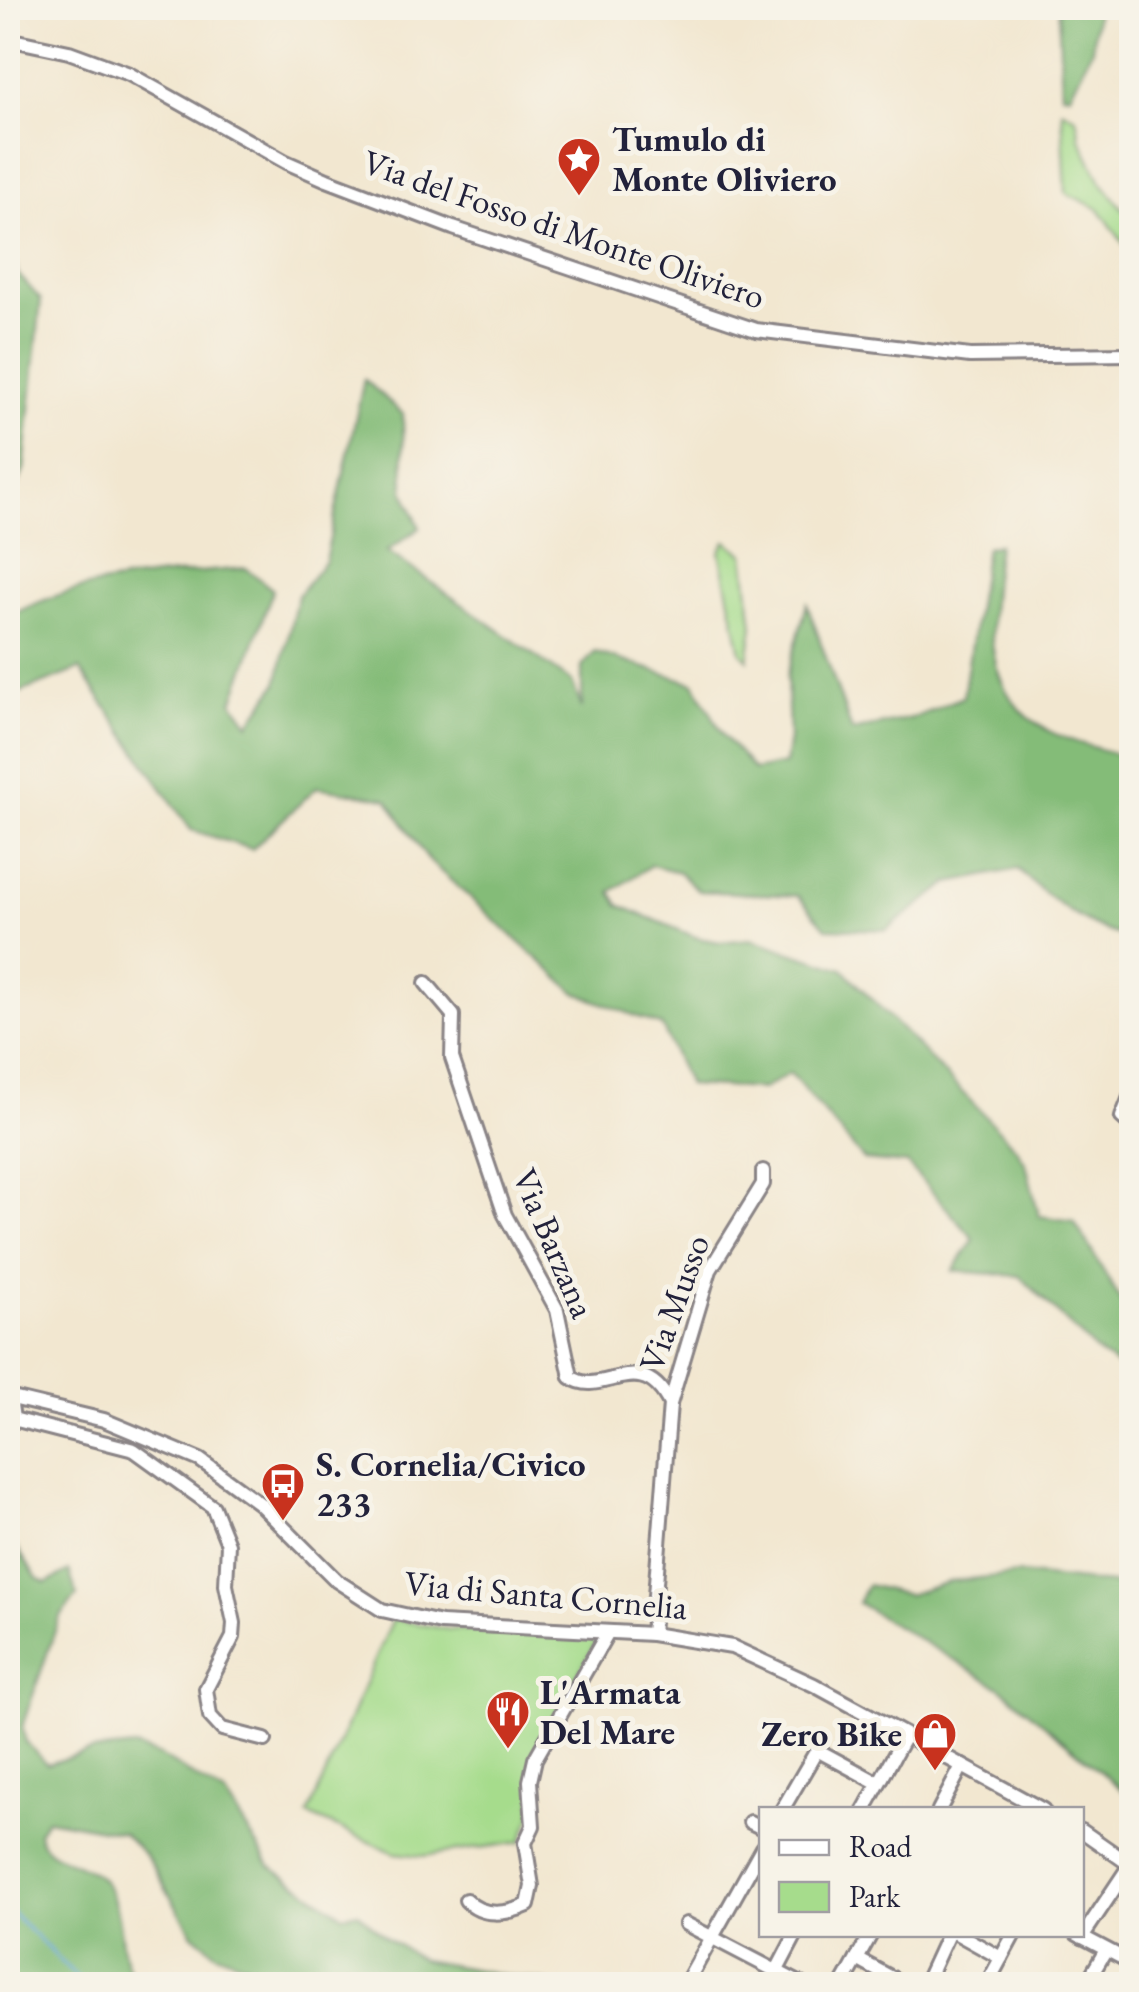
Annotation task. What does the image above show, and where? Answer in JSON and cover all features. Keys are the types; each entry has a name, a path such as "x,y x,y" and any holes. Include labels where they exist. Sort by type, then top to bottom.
{"street":[{"name":"Via del Fosso di Monte Oliviero","path":"8,39 69,52 130,74 286,162 327,180 453,228 756,330 970,356 1132,354"},
{"name":"Via Barzana","path":"426,983 453,1015 452,1058 511,1228 558,1310 571,1378 582,1383 644,1377 658,1386 670,1404"},
{"path":"1132,1092 1122,1117 1132,1126"},
{"name":"Via Musso","path":"670,1404 710,1270 763,1184 763,1171"},
{"path":"9,1397 13,1419 134,1450 213,1507 228,1544 226,1585 234,1630 206,1688 206,1703 222,1729 265,1740"},
{"name":"Via di Santa Cornelia","path":"9,1397 117,1424 200,1460 259,1504 337,1581 382,1610 441,1623 652,1634 720,1643 750,1653 962,1766 1022,1805"},
{"path":"652,1634 670,1404"},
{"path":"466,1900 473,1908 494,1913 528,1905 532,1886 525,1843 534,1826 530,1781 536,1759 608,1632"},
{"path":"866,1807 905,1736"},
{"path":"784,1807 817,1750 878,1784"},
{"path":"941,1807 962,1766"},
{"path":"1084,1832 1130,1866 1084,1930"},
{"path":"688,1980 759,1853"},
{"path":"686,1924 801,1984"},
{"path":"776,1972 794,1937"},
{"path":"843,1984 868,1937"},
{"path":"925,1984 947,1937"},
{"path":"963,1937 1001,1958"},
{"path":"987,1984 1012,1937"},
{"path":"1082,1937 1132,1963"},
{"path":"1086,1984 1106,1950"},
{"path":"857,1960 903,1984"}],"green space":[{"path":"1058,8 1097,8 1092,49 1070,95 1062,94"},
{"path":"1062,110 1076,117 1080,138 1101,182 1131,219 1131,254 1099,209 1066,193"},
{"path":"8,217 17,273 41,300 24,470 8,510"},
{"path":"364,379 403,414 404,491 420,528 387,551 572,682 582,708 582,667 595,652 694,683 724,736 754,770 785,764 789,738 787,676 807,604 852,731 916,717 963,697 986,547 998,544 992,597 993,649 1010,696 1027,716 1051,732 1131,761 1131,937 1100,928 1070,912 1018,869 949,883 886,930 826,928 798,896 699,891 679,872 651,865 611,892 619,905 698,938 720,942 751,939 843,969 1017,1149 1026,1164 1039,1216 1074,1221 1131,1318 1131,1375 1098,1353 1020,1276 953,1271 974,1239 907,1164 864,1160 790,1073 763,1089 688,1085 662,1026 576,993 428,860 387,799 317,787 252,849 191,830 80,669 8,697 8,617 36,603 94,586 246,568 273,590 233,702 249,724 277,684 298,595 325,561"},
{"path":"726,541 744,554 753,626 748,660 741,653 720,552"},
{"path":"8,1548 17,1548 37,1578 47,1583 69,1571 77,1595 59,1619 22,1727 26,1742 47,1764 92,1751 135,1747 160,1756 226,1796 270,1866 343,1915 358,1912 385,1937 422,1960 555,1984 299,1984 216,1953 193,1934 146,1856 123,1833 47,1819 38,1832 41,1842 56,1855 96,1875 111,1894 125,1960 137,1984 8,1984"},
{"path":"1018,1574 1131,1586 1131,1797 1001,1688 858,1603 867,1585 908,1595 951,1581"},
{"path":"393,1619 446,1629 599,1637 537,1748 532,1814 521,1842 422,1856 395,1853 308,1815"}],"waterway":[{"path":"8,1909 84,1984"}],"place":[{"name":"Tumulo di Monte Oliviero","path":"579,197"},
{"name":"S. Cornelia/Civico 233","path":"283,1522"},
{"name":"L'Armata Del Mare","path":"508,1750"},
{"name":"Zero Bike","path":"935,1772"}]}
